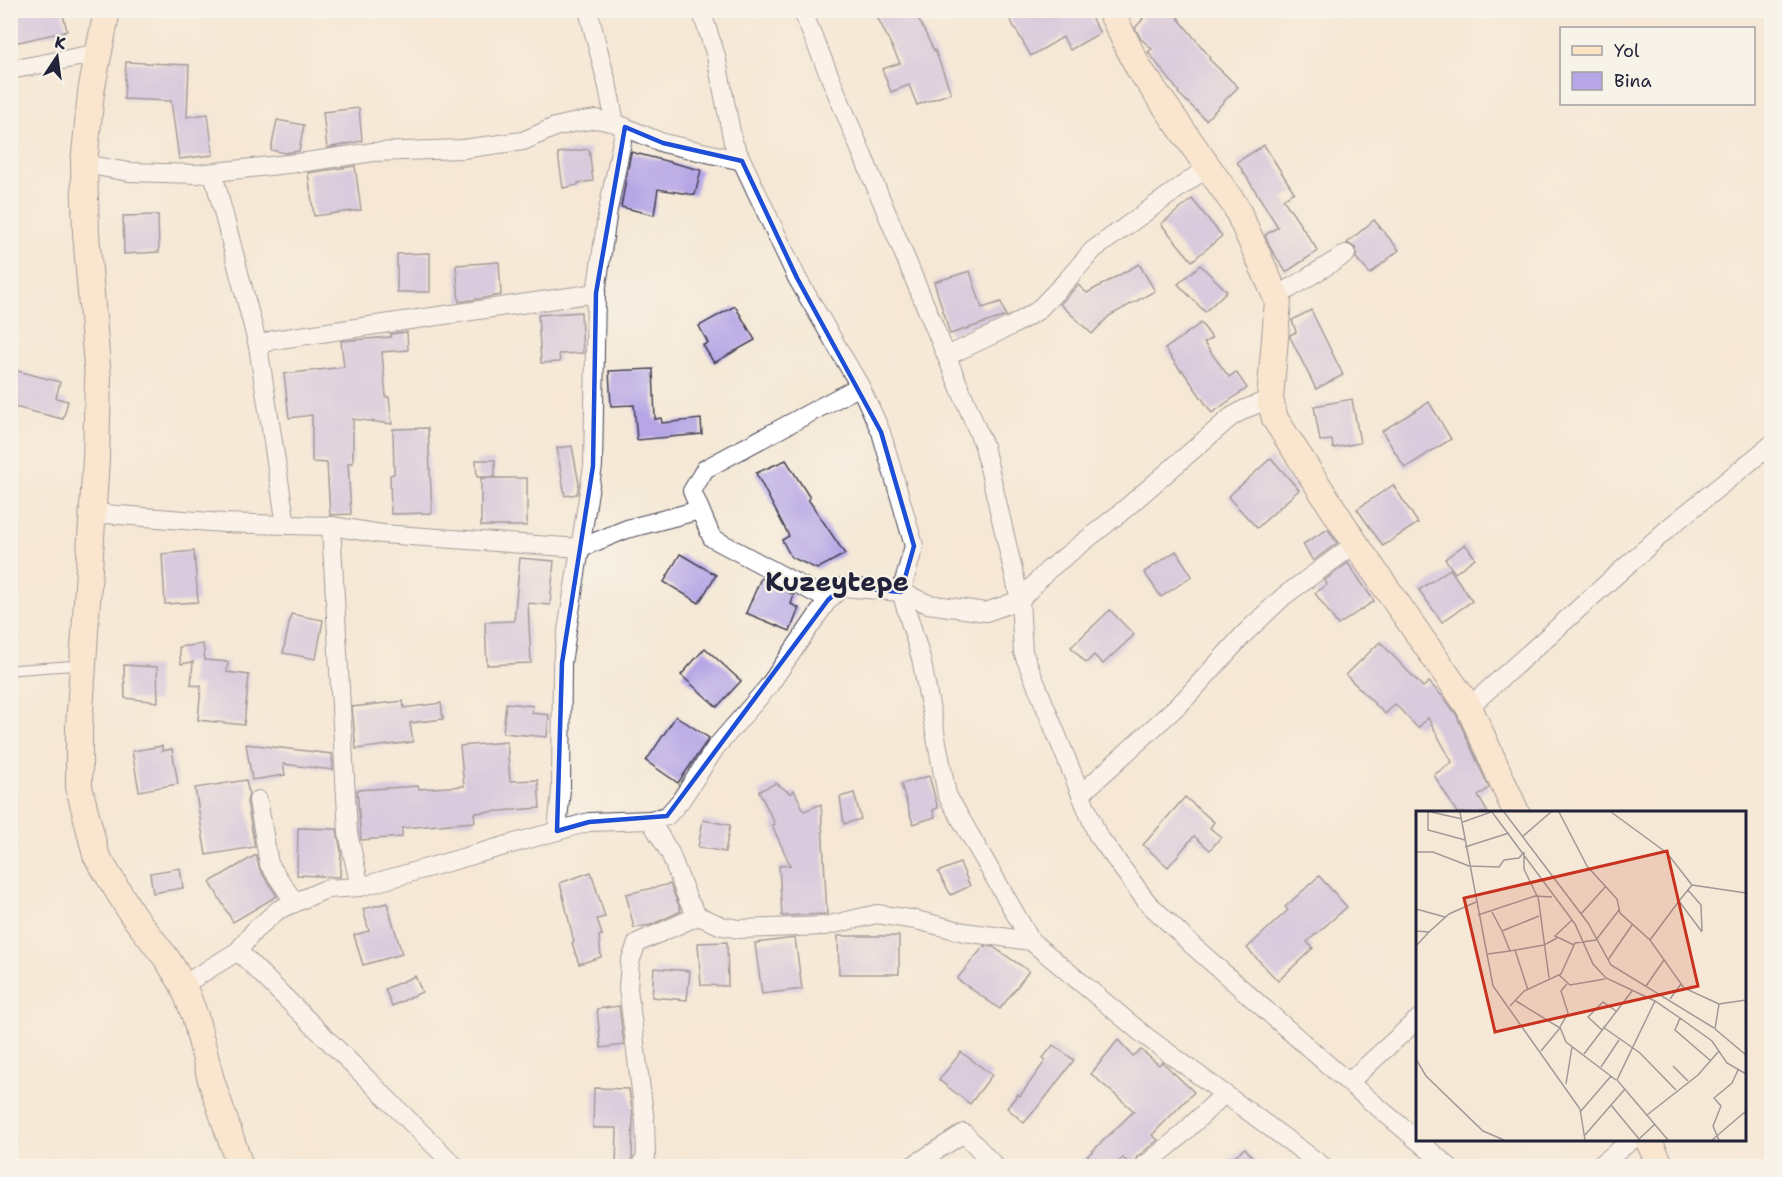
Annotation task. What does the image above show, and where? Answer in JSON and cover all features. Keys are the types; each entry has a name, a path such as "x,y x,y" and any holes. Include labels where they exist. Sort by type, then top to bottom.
{"street":[{"path":"107,10 91,92 84,164 86,233 98,379 79,727 79,787 96,855 132,915 167,959 183,985 195,1016 211,1080 240,1167"},
{"path":"557,831 561,789 561,663 593,466 596,293 620,125 588,10"},
{"path":"701,10 716,56 733,142 797,278 860,386 881,432 914,546 901,592 921,658 948,795 1031,941 1144,1035 1323,1167"},
{"path":"802,10 984,446 1020,600 1023,652 1097,834 1147,902 1201,953 1416,1140"},
{"path":"1110,10 1138,67 1236,207 1278,301 1270,399 1275,419 1355,544 1469,707 1515,811"},
{"path":"10,70 99,53"},
{"path":"84,164 129,172 197,174 373,152 462,149 523,141 555,127 597,119 620,125 663,143 742,161"},
{"path":"947,356 1037,311 1094,250 1209,167"},
{"path":"213,172 258,346 286,525"},
{"path":"1276,297 1346,254"},
{"path":"258,346 273,340 596,293"},
{"path":"828,600 712,538 692,491 705,469 860,386"},
{"path":"183,985 238,951 254,931 279,910 326,889 360,886 589,822 650,820 667,816 681,800 716,747 768,687 828,600 843,587 901,592 928,604 986,612 1020,600 1048,570 1119,514 1231,417 1270,399"},
{"path":"1469,707 1672,525 1772,444"},
{"path":"92,513 224,523 331,526 382,534 580,548 627,530 700,510"},
{"path":"331,526 348,833 360,886"},
{"path":"1081,795 1185,699 1244,634 1284,596 1355,544"},
{"path":"258,800 269,864 295,903"},
{"path":"650,820 670,853 688,900 698,916 722,926 739,929 825,926 877,914 916,920 964,932 1031,941"},
{"path":"640,1167 646,1157 645,1122 628,988 630,962 637,943 698,916"},
{"path":"238,951 455,1167"},
{"path":"1349,1082 1416,1021"},
{"path":"1144,1167 1223,1095"},
{"path":"912,1167 964,1133 995,1167"},
{"path":"1418,1141 1448,1167"},
{"path":"1599,1167 1631,1141"},
{"path":"1648,1141 1661,1167"}],"lane":[{"path":"10,670 82,665"}],"highlighted area":[{"path":"625,127 663,143 742,161 797,278 881,432 914,546 901,592 843,587 828,600 667,816 589,822 557,831 562,663 593,466 596,293"}],"building":[{"path":"10,10 62,10 67,31 10,44"},
{"path":"888,10 914,10 935,50 951,93 917,105 909,85 891,92 882,69 900,63 877,16"},
{"path":"1017,10 1087,10 1100,33 1070,50 1063,37 1031,56 1008,16"},
{"path":"1132,10 1185,10 1178,18 1210,57 1209,59 1238,87 1206,120 1178,93 1148,52 1152,49 1141,39 1135,28 1143,19"},
{"path":"126,62 189,65 187,117 208,114 213,155 179,159 171,101 124,99"},
{"path":"359,108 362,141 327,148 323,112"},
{"path":"277,120 304,125 299,151 285,153 271,150"},
{"path":"1264,145 1294,192 1283,199 1318,251 1286,272 1272,251 1265,235 1278,227 1237,162"},
{"path":"589,149 593,181 563,188 558,153"},
{"path":"631,152 701,170 695,195 658,189 654,215 621,207"},
{"path":"355,166 361,210 314,216 308,173"},
{"path":"1192,199 1222,236 1192,261 1161,224"},
{"path":"158,215 159,252 124,254 123,216"},
{"path":"1374,220 1399,250 1370,274 1356,258 1355,248 1347,243"},
{"path":"430,253 430,292 397,292 397,254"},
{"path":"499,262 501,295 459,302 456,265"},
{"path":"1139,264 1155,291 1109,316 1092,334 1060,304 1078,285 1087,293"},
{"path":"1200,265 1227,291 1205,312 1178,284"},
{"path":"970,271 982,308 1001,302 1006,316 950,334 934,282"},
{"path":"735,306 755,340 714,363 703,345 708,343 699,326"},
{"path":"1311,310 1343,375 1316,389 1290,337 1296,332 1292,320"},
{"path":"581,312 583,353 559,354 560,362 541,363 538,315"},
{"path":"1201,323 1212,338 1204,343 1229,377 1236,372 1247,388 1212,413 1165,349"},
{"path":"407,332 408,350 382,352 386,397 389,397 392,424 353,419 353,463 348,463 351,514 330,515 327,463 312,462 312,415 289,418 284,374 344,367 341,341 391,337 391,334"},
{"path":"10,369 60,382 56,398 68,401 63,419 10,406"},
{"path":"653,369 655,419 661,418 662,423 701,419 702,434 637,440 634,405 611,406 609,371"},
{"path":"1352,399 1360,443 1333,448 1332,440 1320,441 1314,406"},
{"path":"1429,402 1451,439 1405,468 1382,431"},
{"path":"428,428 432,513 391,514 390,475 394,474 393,429"},
{"path":"572,446 579,484 577,494 565,496 557,448"},
{"path":"1271,458 1299,490 1257,528 1228,497"},
{"path":"476,460 495,460 495,477 477,477"},
{"path":"786,460 810,498 808,499 845,554 817,569 791,557 782,540 789,536 756,473"},
{"path":"481,478 527,478 527,526 481,526"},
{"path":"1393,485 1418,523 1383,546 1357,509"},
{"path":"1328,529 1337,543 1313,561 1303,544"},
{"path":"1465,544 1475,558 1455,573 1445,559"},
{"path":"194,551 198,602 165,604 162,554"},
{"path":"1176,551 1192,576 1161,597 1144,572"},
{"path":"680,554 716,575 699,603 664,582"},
{"path":"520,558 554,561 550,605 528,603 531,663 487,665 485,622 514,621"},
{"path":"1348,563 1374,601 1338,625 1315,593 1327,585 1325,580"},
{"path":"1450,569 1472,601 1442,622 1419,590"},
{"path":"761,578 794,595 791,604 799,608 790,631 746,613"},
{"path":"1110,610 1134,635 1103,664 1094,655 1086,663 1071,647"},
{"path":"291,614 323,620 316,659 283,653"},
{"path":"1380,642 1423,687 1429,682 1456,714 1489,788 1478,796 1487,811 1456,811 1434,775 1452,762 1428,718 1418,728 1395,704 1385,714 1346,675"},
{"path":"203,644 205,660 228,662 227,672 249,675 244,725 198,720 201,686 191,685 193,662 181,664 179,647"},
{"path":"705,648 741,681 717,707 681,675"},
{"path":"124,665 157,667 158,702 125,698"},
{"path":"403,701 404,708 441,703 443,719 410,723 413,742 356,749 352,707"},
{"path":"506,703 533,706 532,713 549,715 547,737 503,733"},
{"path":"676,716 709,738 678,783 646,761"},
{"path":"507,742 510,781 538,780 540,808 474,813 475,822 402,828 402,837 361,840 357,790 464,786 460,746"},
{"path":"246,744 332,754 333,770 283,764 285,775 252,780"},
{"path":"162,746 162,751 172,749 178,784 139,791 132,751"},
{"path":"929,776 938,808 933,810 935,817 913,824 901,784"},
{"path":"246,780 249,794 247,802 255,847 206,855 195,788"},
{"path":"776,783 791,794 794,790 804,811 821,804 827,914 782,916 779,866 790,865 772,825 775,824 759,791"},
{"path":"854,793 861,819 844,824 840,797"},
{"path":"1185,797 1214,822 1210,828 1221,837 1210,850 1194,836 1168,867 1143,845"},
{"path":"703,820 730,825 725,852 698,847"},
{"path":"298,828 337,829 341,851 340,877 297,875"},
{"path":"256,855 260,870 277,896 233,922 210,882"},
{"path":"960,863 970,886 951,895 938,872"},
{"path":"180,868 183,888 153,893 150,873"},
{"path":"591,872 605,917 597,919 602,935 599,936 601,957 579,964 572,943 574,942 560,883"},
{"path":"1319,876 1347,907 1307,942 1313,948 1278,981 1247,948 1288,910 1285,907"},
{"path":"670,884 681,911 651,925 634,928 626,894"},
{"path":"387,903 402,954 363,965 354,935 369,931 363,909"},
{"path":"838,936 899,936 899,974 839,974"},
{"path":"795,938 802,989 762,994 755,943"},
{"path":"727,942 728,986 701,985 698,943"},
{"path":"984,946 993,947 1029,971 1000,1009 957,979"},
{"path":"654,968 690,971 687,1000 652,997"},
{"path":"415,976 422,992 392,1006 385,989"},
{"path":"619,1006 624,1045 601,1048 597,1009"},
{"path":"1118,1040 1133,1056 1141,1050 1159,1065 1162,1062 1194,1092 1152,1135 1158,1140 1137,1157 1133,1167 1123,1158 1112,1167 1076,1167 1134,1111 1091,1074"},
{"path":"1053,1045 1074,1060 1024,1123 1007,1108 1018,1094 1020,1096 1046,1060 1043,1058"},
{"path":"961,1052 992,1075 970,1104 939,1080"},
{"path":"594,1088 629,1089 633,1118 632,1158 629,1167 616,1167 617,1128 593,1128"},
{"path":"1245,1148 1260,1167 1220,1167"}],"district":[{"name":"Kuzeytepe","path":"837,582"}]}
